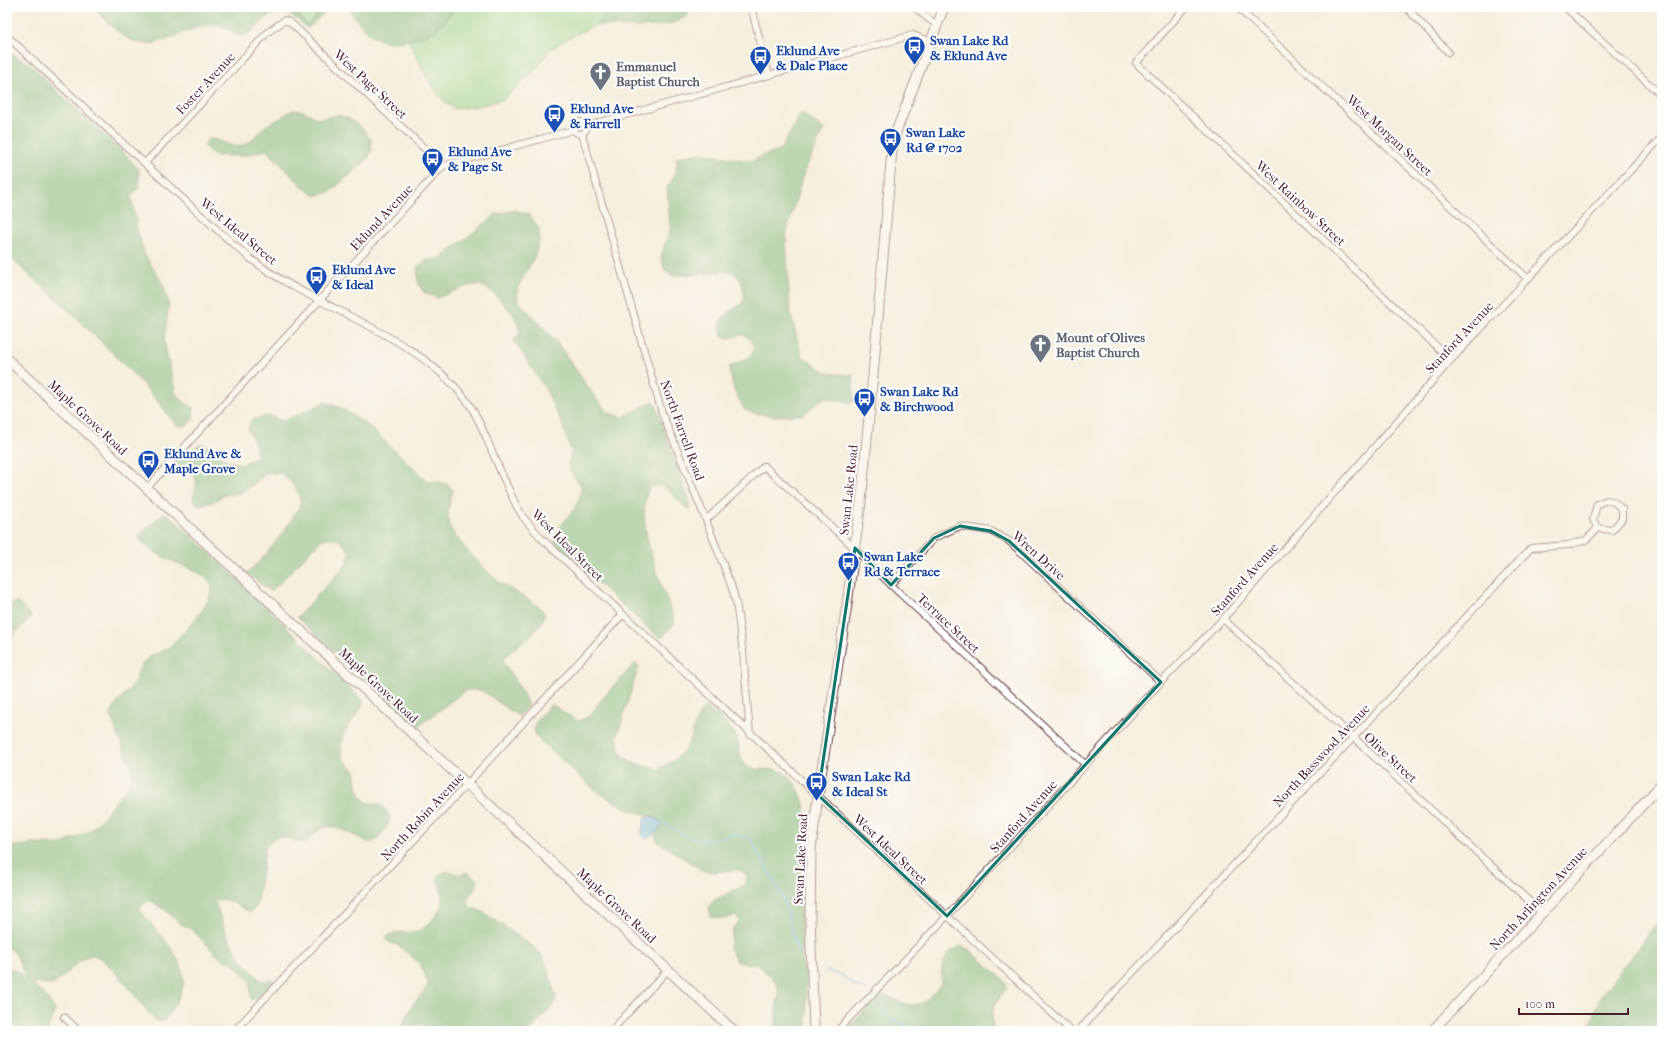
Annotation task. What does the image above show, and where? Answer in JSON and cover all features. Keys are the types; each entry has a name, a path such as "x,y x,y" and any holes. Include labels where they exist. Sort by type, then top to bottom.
{"street":[{"path":"751,7 769,75"},
{"path":"914,7 931,21 938,24"},
{"name":"Swan Lake Road","path":"814,1031 810,917 810,869 812,838 855,548 875,358 888,182 892,150 896,132 944,7"},
{"name":"West Rainbow Street","path":"1186,7 1136,62 1451,360"},
{"name":"West Morgan Street","path":"1237,7 1528,279"},
{"path":"1406,7 1448,52"},
{"path":"1565,7 1662,96"},
{"name":"Foster Avenue","path":"145,163 268,32 283,21"},
{"name":"West Page Street","path":"283,21 290,23 443,166"},
{"path":"586,126 913,35 931,42"},
{"name":"West Ideal Street","path":"7,36 217,230 251,258 277,277 408,349 457,388 468,402 480,423 512,497 523,517 541,538 1071,1031"},
{"path":"573,130 574,126 578,122 581,122 586,126"},
{"path":"573,130 578,134 582,134 586,129 586,126"},
{"path":"443,166 573,130"},
{"name":"North Farrell Road","path":"582,134 656,393 673,443 706,520 736,602 743,652 750,734"},
{"name":"Stanford Avenue","path":"837,1031 947,916 1161,682 1223,620 1451,360 1662,136"},
{"name":"Eklund Avenue","path":"146,489 443,166"},
{"name":"Maple Grove Road","path":"7,358 146,489 734,1031"},
{"name":"Terrace Street","path":"706,520 764,466 855,548 891,585 1085,764"},
{"path":"1607,500 1614,502 1622,509 1622,519 1612,530 1598,528 1593,520 1597,504 1607,500"},
{"name":"Wren Drive","path":"891,585 934,538 960,526 991,531 1009,541 1161,682"},
{"name":"North Basswood Avenue","path":"1078,1031 1531,548 1568,545 1586,540 1598,528"},
{"name":"North Robin Avenue","path":"234,1031 467,784 622,614"},
{"name":"Olive Street","path":"1223,620 1542,913"},
{"name":"North Arlington Avenue","path":"1432,1031 1662,784"},
{"path":"611,1031 668,970"},
{"path":"64,1017 79,1031"}],"highlighted area":[{"path":"960,526 991,531 1009,541 1161,682 947,916 818,795 855,548 891,585 934,538"}],"green space":[{"path":"95,7 289,7 308,25 325,7 330,7 309,28 306,28 289,14 274,13 265,19 253,31 244,35 238,36 232,31 216,25 208,25 195,28 152,44 141,43 129,39 107,22"},
{"path":"289,7 325,7 308,25"},
{"path":"348,7 457,7 440,27 431,33 416,38 393,42 375,38 361,26"},
{"path":"457,7 611,7 596,25 570,37 549,50 537,68 504,99 479,106 454,109 439,95 427,78 408,40 433,32"},
{"path":"611,7 692,7 692,9 684,18 665,25 629,27 596,25"},
{"path":"7,51 32,66 128,157 139,170 139,187 131,196 138,233 144,253 164,286 169,305 164,340 175,392 184,402 193,408 194,419 185,426 175,424 132,372 7,253"},
{"path":"294,110 303,111 319,119 338,115 348,118 362,128 371,140 372,151 366,161 330,192 316,196 305,189 266,150 243,156 215,156 204,146 208,139 217,140 237,147 244,145 267,125"},
{"path":"801,113 824,129 803,175 786,235 790,311 802,357 828,373 853,375 854,403 823,398 803,415 774,416 752,413 744,409 734,390 729,370 729,367 748,358 753,351 751,341 747,336 741,335 725,338 720,331 720,326 724,317 743,303 744,289 741,281 730,271 673,276 664,269 661,257 670,229 667,188 676,173 677,157 702,153 750,161 781,149"},
{"path":"515,210 529,214 538,227 540,237 534,258 517,289 518,301 556,341 596,398 609,413 623,417 654,401 689,499 689,509 687,509 667,489 660,485 650,487 645,501 644,517 651,554 675,622 663,637 658,637 573,561 555,542 557,530 574,510 580,496 581,486 568,468 571,451 562,424 546,390 514,341 520,332 514,316 494,294 479,285 465,287 437,298 423,292 418,282 417,267 426,260 439,259 497,214"},
{"path":"325,402 343,409 370,427 428,482 442,482 448,485 453,490 448,508 448,518 450,527 458,539 479,563 497,580 509,589 534,603 545,613 543,620 533,633 503,660 523,694 528,706 518,716 481,690 466,690 416,728 297,617 346,565 350,552 344,544 331,538 322,539 271,592 247,573 273,546 299,507 299,495 291,483 281,473 268,473 241,493 225,495 210,503 198,505 193,500 196,482 191,471 178,468 171,471 169,467 200,444 211,447 224,459 242,465 257,455 255,444 248,430 251,420 268,416 284,421"},
{"path":"163,514 168,514 227,569 363,701 361,707 345,732 341,745 341,751 345,762 355,770 358,789 361,796 367,802 379,804 384,808 389,814 389,823 374,842 368,842 339,829 327,827 320,830 303,843 279,836 266,846 256,908 250,912 228,901 215,901 227,934 237,953 261,980 273,980 273,983 254,1000 251,999 250,982 232,962 226,961 219,957 192,930 179,923 166,911 151,901 144,903 139,909 175,955 183,976 183,986 180,994 165,1020 159,1022 154,1019 114,971 97,956 91,955 82,960 53,985 38,983 32,985 44,994 55,1010 47,1031 7,1031 7,969 13,969 28,981 15,953 7,947 7,847 32,844 61,844 88,832 99,822 128,786 132,775 132,769 111,717 112,712 135,681 145,661 166,649 174,642 198,615 210,595 212,587 209,581 204,577 192,569 160,555 140,541 138,536"},
{"path":"16,601 32,616 7,642 7,607"},
{"path":"635,663 639,666 617,736 619,750 632,763 659,769 674,760 684,751 691,739 696,721 703,708 708,707 732,729 737,738 742,758 749,768 772,769 785,773 793,781 801,795 805,807 805,835 801,870 801,900 802,962 806,976 807,1031 776,1031 776,1009 779,994 776,982 758,965 737,962 729,948 733,928 740,921 736,916 724,919 711,917 709,907 713,901 744,885 747,879 746,874 737,870 715,872 703,871 658,842 655,837 656,832 661,827 662,821 652,816 629,810 596,791 537,738 534,728 535,724 551,704 578,721 591,715 600,701"},
{"path":"446,871 460,875 466,872 477,879 477,886 467,899 469,906 485,913 535,948 543,957 549,971 556,998 554,1004 530,1031 431,1031 425,1026 417,1024 409,1031 400,1030 414,1003 428,986 428,983 420,964 399,946 387,941 386,938 397,932 419,931 433,919 442,904 442,893 437,880 439,875"},
{"path":"1662,916 1662,1031 1587,1031 1602,994"},
{"path":"961,946 969,949 1002,978 1007,985 1006,989 995,1004 992,1014 993,1031 845,1031 880,995 912,1005 923,1002 932,995 941,984 942,966 947,956 955,948"}],"water":[{"path":"652,816 663,823 656,833 645,839 641,833 645,818"}],"waterway":[{"path":"663,823 697,840 712,839 729,835 742,836 751,840 784,899 796,948 799,952"},
{"path":"826,971 843,976 854,985 866,990"},
{"path":"880,1005 893,1020 907,1025 914,1031"}],"place":[{"name":"Swan Lake Rd & Eklund Ave","path":"914,66"},
{"name":"Eklund Ave & Dale Place","path":"761,76"},
{"name":"Emmanuel Baptist Church","path":"600,92"},
{"name":"Eklund Ave & Farrell","path":"555,134"},
{"name":"Swan Lake Rd @ 1702","path":"891,158"},
{"name":"Eklund Ave & Page St","path":"432,178"},
{"name":"Eklund Ave & Ideal","path":"317,296"},
{"name":"Mount of Olives Baptist Church","path":"1041,364"},
{"name":"Swan Lake Rd & Birchwood","path":"865,418"},
{"name":"Eklund Ave & Maple Grove","path":"148,480"},
{"name":"Swan Lake Rd & Terrace","path":"848,582"},
{"name":"Swan Lake Rd & Ideal St","path":"816,802"}]}
